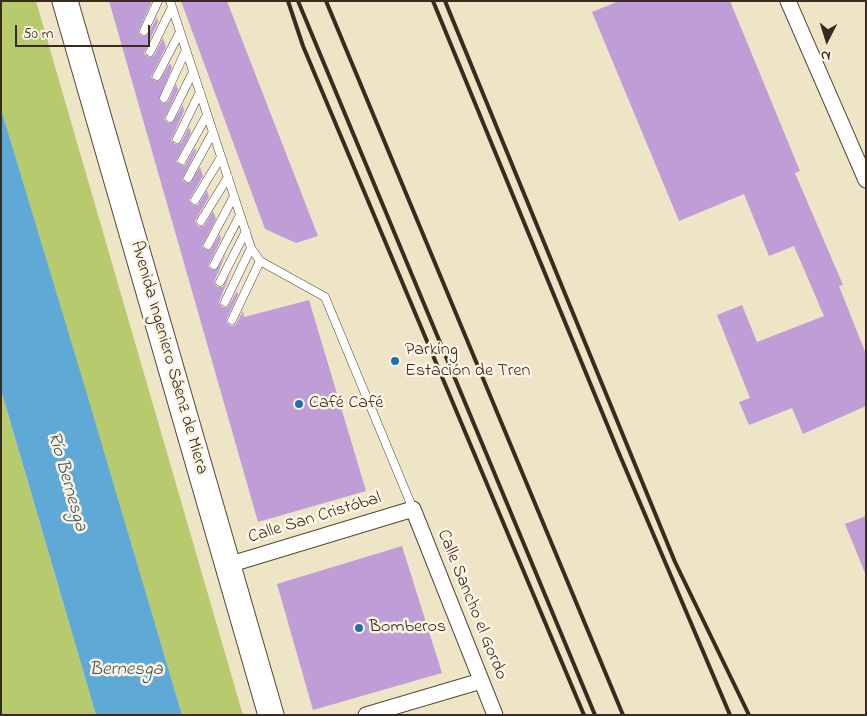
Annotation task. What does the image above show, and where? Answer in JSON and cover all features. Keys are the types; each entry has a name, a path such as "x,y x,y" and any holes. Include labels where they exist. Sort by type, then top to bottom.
{"main road":[{"name":"Avenida Ingeniero Sáenz de Miera","path":"65,1 271,715"}],"street":[{"path":"788,1 866,180"},
{"name":"Calle San Cristóbal","path":"228,565 413,509"},
{"name":"Calle Sancho el Gordo","path":"413,509 495,715"},
{"path":"366,715 481,681"}],"lane":[{"path":"144,31 158,1"},
{"path":"171,4 251,248 260,261 325,297 413,509"},
{"path":"150,52 171,4"},
{"path":"157,76 180,32"},
{"path":"164,98 186,50"},
{"path":"170,118 193,72"},
{"path":"176,139 200,92"},
{"path":"182,160 207,115"},
{"path":"188,178 213,132"},
{"path":"194,200 221,157"},
{"path":"201,221 228,177"},
{"path":"208,245 234,196"},
{"path":"214,265 240,215"},
{"path":"220,282 246,231"},
{"path":"225,302 251,248"},
{"path":"232,320 260,261"}],"green space":[{"path":"1,1 36,1 243,715 182,715 1,109"},
{"path":"1,390 9,418 96,715 1,715"}],"water":[{"name":"Bernesga","path":"1,109 182,715 96,715 1,390"}],"building":[{"path":"109,1 152,1 138,32 142,36 148,35 157,17 158,22 144,53 148,57 154,56 163,38 166,47 151,77 155,81 160,80 170,63 172,68 159,99 162,103 168,102 176,84 178,90 164,119 168,123 173,122 183,105 184,111 171,140 175,144 181,143 189,127 191,133 176,161 180,165 185,165 195,148 196,152 182,179 186,183 191,182 200,167 203,176 189,200 193,205 198,205 207,190 209,197 195,221 198,226 204,226 213,211 216,219 202,246 206,250 211,249 220,234 221,239 208,266 212,270 217,269 226,254 214,282 217,287 223,287 231,272 219,302 222,307 228,307 237,291 238,295 227,318 227,323 232,326 236,324 243,311 244,317 309,300 366,491 258,522"},
{"path":"181,1 227,1 318,236 296,243 265,229"},
{"path":"619,1 730,1 800,171 795,173 843,285 839,286 866,354 866,406 803,434 792,408 749,425 739,402 750,398 717,315 742,305 757,342 824,316 794,246 769,256 744,194 679,221 592,12"},
{"path":"866,516 866,573 865,573 845,524"},
{"name":"Bomberos","path":"402,546 442,673 313,710 277,584"}],"railway":[{"path":"288,1 303,46 584,715"},
{"path":"298,1 595,715"},
{"path":"326,1 623,715"},
{"path":"433,1 618,451 730,715"},
{"path":"445,1 675,562 749,715"}],"place":[{"name":"Parking Estación de Tren","path":"395,361"},
{"name":"Café Café","path":"299,404"},
{"name":"Bomberos","path":"359,628"}],"water label":[{"name":"Río Bernesga","path":"66,482"}]}
